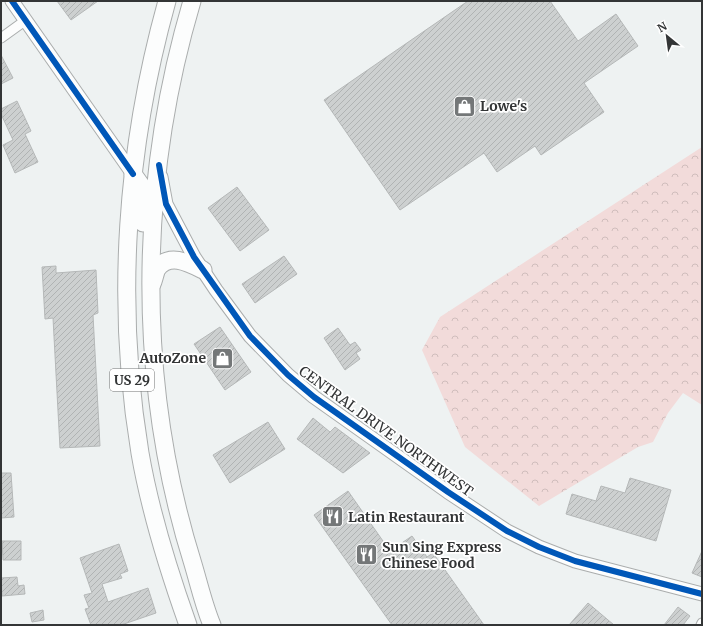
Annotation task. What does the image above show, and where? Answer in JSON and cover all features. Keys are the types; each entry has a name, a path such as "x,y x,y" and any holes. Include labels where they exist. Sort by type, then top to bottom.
{"highway":[{"name":"US 29","path":"167,1 155,43 142,108 133,174 126,256 126,314 140,452 159,533 188,625"},
{"name":"US 29","path":"192,1 181,38 169,91 159,165 154,218 151,288 152,357 172,484 184,537 212,625"},
{"path":"133,174 143,188 141,300 152,357"},
{"path":"151,288 158,269 166,263 176,259 203,270"}],"street":[{"path":"12,1 133,174"},
{"path":"1,38 26,20"},
{"name":"CENTRAL DRIVE NORTHWEST","path":"159,165 166,204 194,258 250,336 304,389 448,492 507,531 539,547 575,561 702,594"}],"green space":[{"path":"702,147 702,405 683,393 668,413 653,442 638,447 539,506 465,447 422,350 440,317"}],"building":[{"path":"57,1 98,1 71,20"},
{"name":"Lowe's","path":"468,1 550,1 578,41 616,14 638,46 584,83 604,112 541,155 535,146 497,172 484,153 400,210 324,100"},
{"path":"1,55 13,78 1,84"},
{"path":"17,101 31,131 25,134 38,162 15,173 3,145 13,140 1,114 1,109"},
{"path":"237,187 269,230 240,251 208,208"},
{"path":"284,256 297,274 255,303 242,284"},
{"path":"56,266 56,273 96,270 98,313 93,315 100,446 60,448 53,318 45,319 42,267"},
{"name":"AutoZone","path":"220,327 251,372 225,390 194,344"},
{"path":"338,328 350,345 355,342 361,350 356,353 360,359 345,370 324,338"},
{"path":"313,418 330,432 335,427 370,453 343,473 297,439"},
{"path":"268,422 285,449 230,483 213,455"},
{"path":"1,473 11,473 14,517 1,518"},
{"path":"630,478 671,490 656,541 566,514 572,494 596,501 601,486 625,493"},
{"path":"348,491 390,551 412,536 427,557 433,553 484,625 392,625 314,515"},
{"path":"2,541 21,541 21,560 3,560"},
{"path":"119,544 128,571 120,574 122,578 102,584 108,602 148,588 156,613 121,625 91,625 85,609 89,608 84,595 92,593 80,558"},
{"path":"702,551 702,577 692,573"},
{"path":"17,577 18,586 24,585 25,594 2,596 1,578"},
{"path":"588,603 614,625 569,625"},
{"path":"678,607 690,616 683,625 664,625"},
{"path":"43,610 44,620 32,622 30,613"}],"cycle path":[{"path":"12,1 133,174"},
{"path":"159,165 166,204 194,257 250,336 288,375 314,397 448,492 507,531 539,547 575,561 702,594"}],"place":[{"name":"Lowe's","path":"464,106"},
{"name":"AutoZone","path":"222,358"},
{"name":"Latin Restaurant","path":"333,517"},
{"name":"Sun Sing Express Chinese Food","path":"367,555"}]}
